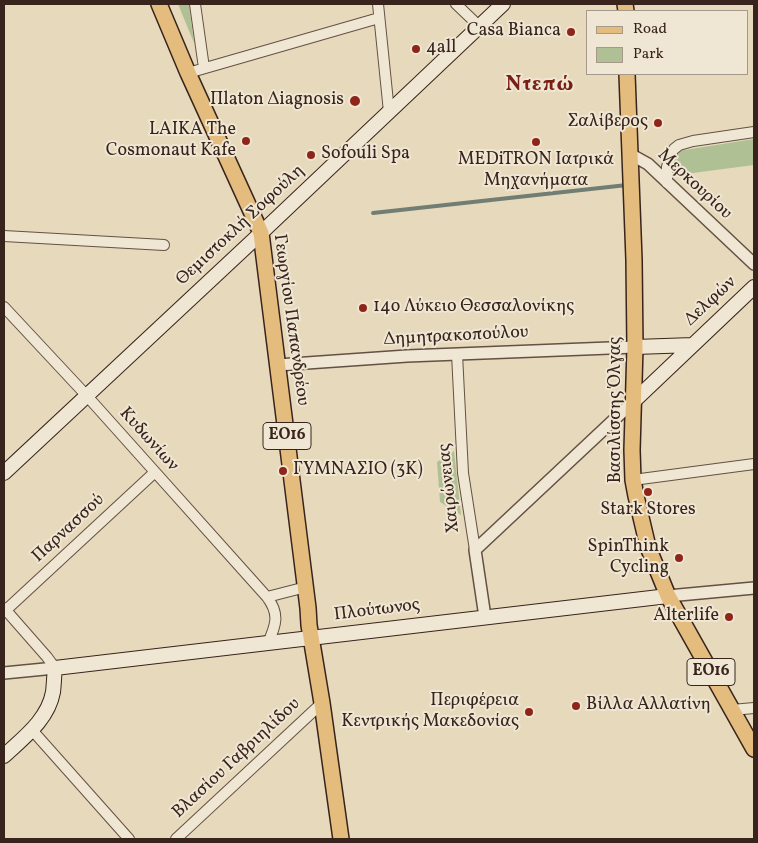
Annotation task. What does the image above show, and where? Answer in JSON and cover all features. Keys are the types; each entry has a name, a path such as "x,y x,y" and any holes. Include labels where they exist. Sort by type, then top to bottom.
{"main road":[{"name":"Γεωργίου Παπανδρέου","path":"159,4 262,233 306,587 309,625 341,839"},
{"name":"Θεμιστοκλή Σοφούλη","path":"4,473 262,233 503,4"},
{"name":"Βασιλίσσης Όλγας","path":"627,75 634,241 635,347 632,450 633,480 638,509 648,547 668,596 754,749"},
{"name":"Δελφών","path":"634,401 754,287"},
{"name":"Δελφών","path":"635,347 693,345"},
{"name":"Πλούτωνος","path":"55,668 668,596"},
{"path":"4,756 43,717 53,693 55,668"}],"street":[{"path":"195,4 204,68"},
{"path":"378,4 389,112"},
{"path":"456,4 479,26"},
{"path":"188,72 379,18"},
{"path":"667,183 667,167 670,155 679,145 693,141 754,132"},
{"name":"Μερκουρίου","path":"630,154 648,164 754,264"},
{"path":"4,236 164,245"},
{"name":"Κυδωνίων","path":"4,307 87,396 267,597 274,610 276,624 268,643"},
{"name":"Δημητρακοπούλου","path":"278,366 457,354 635,347"},
{"name":"Χαιρώνειας","path":"457,354 464,473 485,617"},
{"path":"475,550 634,401"},
{"path":"633,480 754,464"},
{"name":"Παρνασσού","path":"5,609 155,472"},
{"path":"267,597 306,587"},
{"name":"Πλούτωνος","path":"668,596 754,588"},
{"path":"5,609 55,668"},
{"name":"Πλούτωνος","path":"4,673 55,668"},
{"name":"Βλασίου Γαβριηλίδου","path":"176,839 322,703"},
{"path":"732,710 754,708"},
{"path":"32,730 129,839"}],"green space":[{"path":"178,4 189,4 194,43"},
{"path":"754,139 754,165 670,176 671,162 678,151"},
{"path":"454,451 461,515 440,502 437,462"}],"waterway":[{"path":"373,213 627,185"}],"place":[{"name":"Casa Bianca","path":"571,32"},
{"name":"4all","path":"416,49"},
{"name":"Πlaton Δiagnosis","path":"355,101"},
{"name":"Σαλίβερος","path":"658,123"},
{"name":"LAIKA The Cosmonaut Kafe","path":"246,141"},
{"name":"MEDiTRON Ιατρικά Μηχανήματα","path":"536,142"},
{"name":"Sofouli Spa","path":"311,155"},
{"name":"14ο Λύκειο Θεσσαλονίκης","path":"363,308"},
{"name":"ΓΥΜΝΑΣΙΟ (3Κ)","path":"283,471"},
{"name":"Stark Stores","path":"648,492"},
{"name":"SpinThink Cycling","path":"679,558"},
{"name":"Alterlife","path":"729,617"},
{"name":"Βίλλα Αλλατίνη","path":"576,706"},
{"name":"Περιφέρεια Κεντρικής Μακεδονίας","path":"529,712"}],"district":[{"name":"Ντεπώ","path":"540,86"}]}
